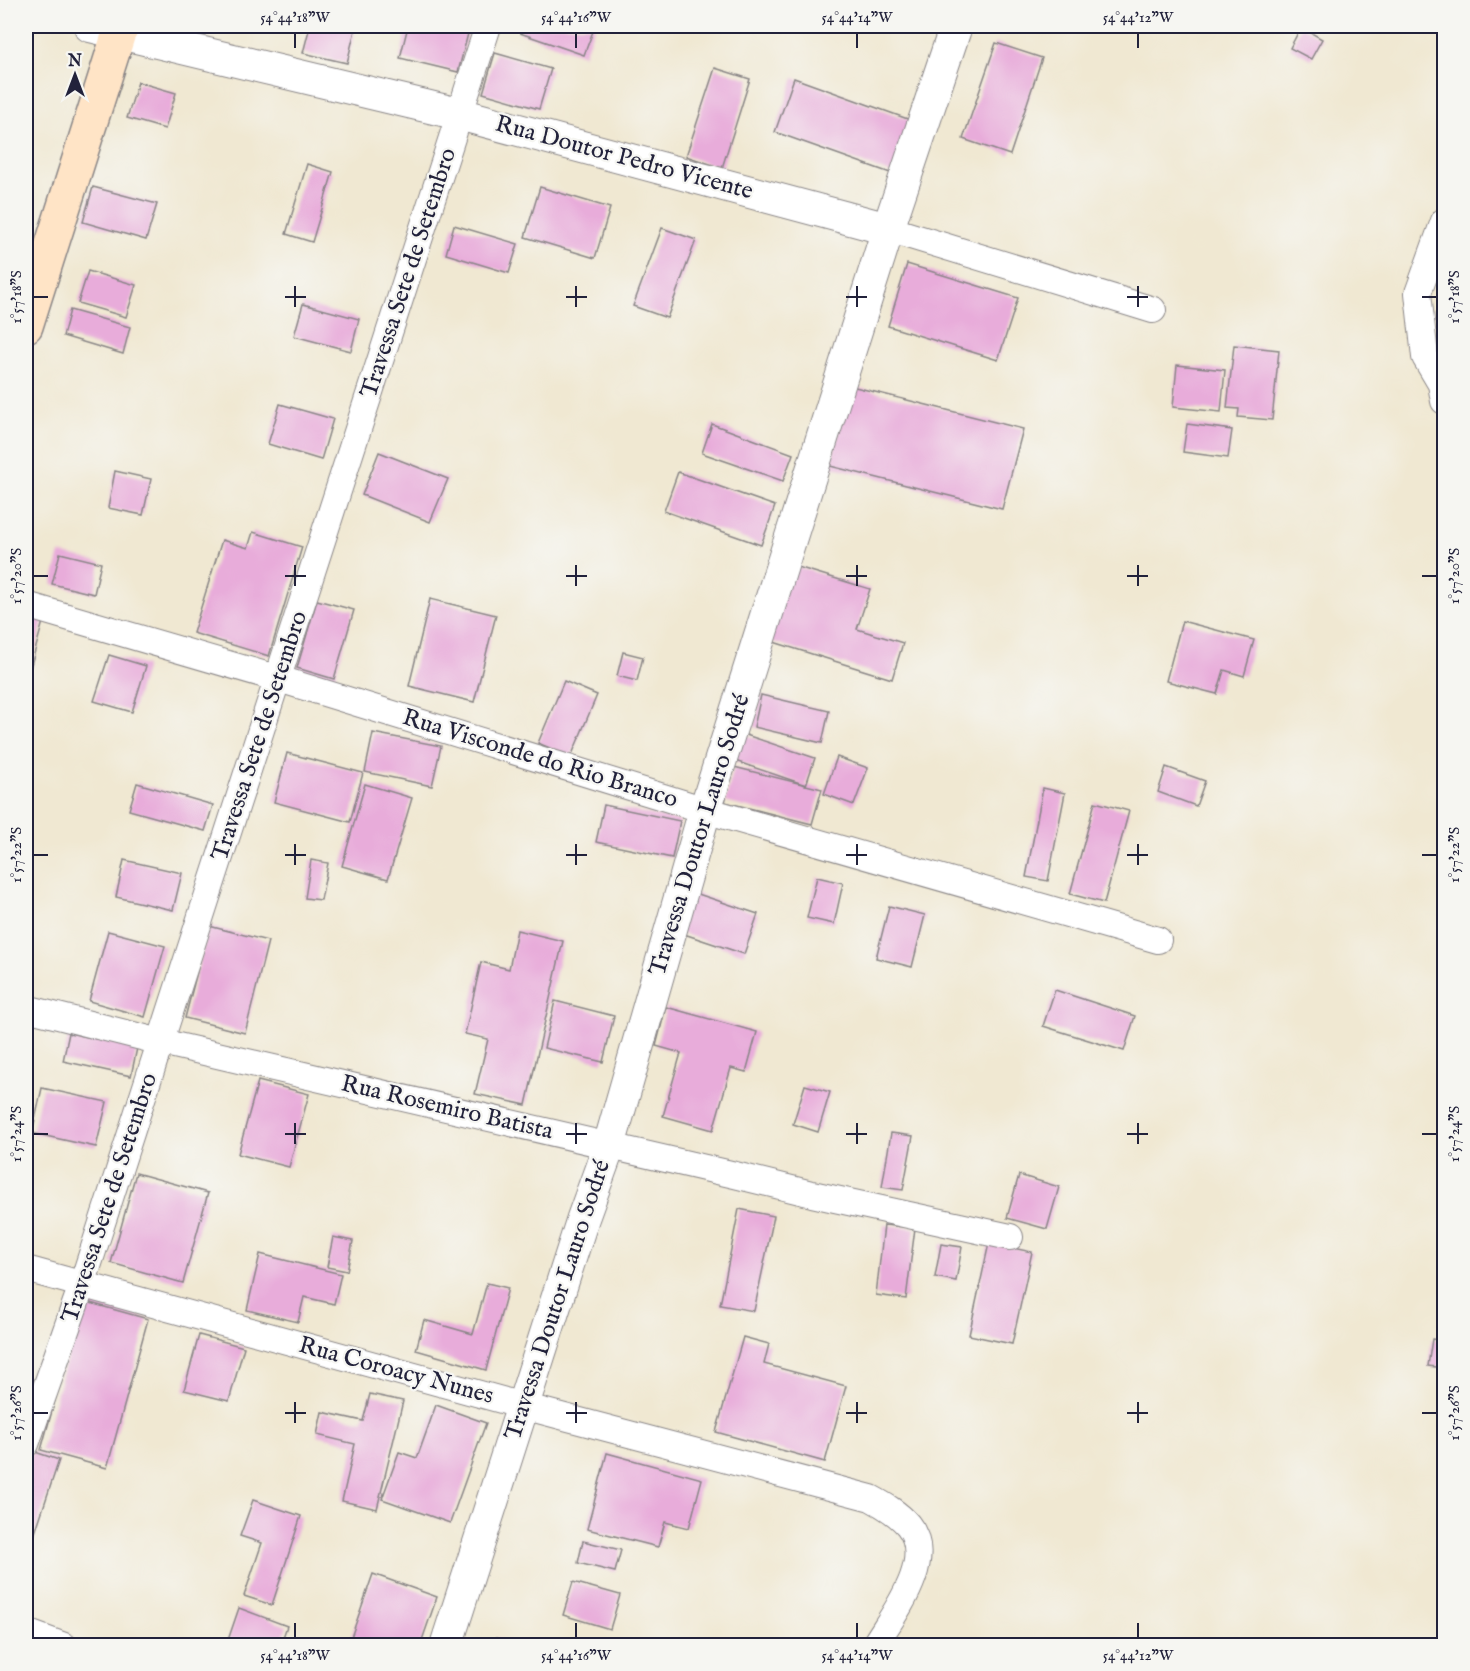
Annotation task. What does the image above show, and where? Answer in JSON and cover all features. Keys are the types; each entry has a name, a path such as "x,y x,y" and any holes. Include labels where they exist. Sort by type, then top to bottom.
{"main road":[{"path":"26,326 111,28"}],"street":[{"name":"Travessa Sete de Setembro","path":"26,1444 82,1285 488,26"},
{"name":"Travessa Doutor Lauro Sodré","path":"446,1646 583,1218 609,1146 705,810 888,228 956,26"},
{"name":"Rua Doutor Pedro Vicente","path":"111,28 459,114 888,228 1153,310"},
{"path":"1444,221 1418,293 1425,357 1441,384 1444,400"},
{"name":"Rua Visconde do Rio Branco","path":"26,605 279,679 705,810 1158,940"},
{"name":"Rua Rosemiro Batista","path":"26,1008 161,1042 812,1194 1010,1237"},
{"name":"Rua Coroacy Nunes","path":"26,1269 523,1406 871,1498 891,1509 908,1525 917,1540 917,1563 909,1588 873,1646"},
{"path":"26,1632 64,1646"}],"building":[{"path":"310,26 356,26 347,63 303,53"},
{"path":"408,26 470,26 458,72 400,58"},
{"path":"523,26 595,26 584,55 520,33"},
{"path":"866,26 885,26 883,32"},
{"path":"1301,27 1322,39 1311,59 1290,48"},
{"path":"996,43 1042,58 1010,155 963,139"},
{"path":"495,53 551,69 539,109 483,93"},
{"path":"715,68 750,79 722,168 686,156"},
{"path":"794,78 916,122 896,175 775,132"},
{"path":"138,82 176,93 165,129 127,118"},
{"path":"307,164 333,172 312,242 286,234"},
{"path":"93,187 157,204 146,240 83,222"},
{"path":"540,187 610,208 595,258 525,237"},
{"path":"454,225 518,244 509,273 446,254"},
{"path":"662,228 696,240 667,318 633,306"},
{"path":"907,264 1018,298 998,360 888,326"},
{"path":"88,271 136,285 126,317 78,303"},
{"path":"303,304 359,319 351,351 294,336"},
{"path":"70,310 130,327 123,354 63,336"},
{"path":"1234,345 1279,350 1272,420 1238,417 1239,409 1227,408"},
{"path":"1177,365 1225,370 1221,412 1173,407"},
{"path":"851,386 1023,429 1002,509 830,466"},
{"path":"280,404 333,419 321,460 268,444"},
{"path":"712,424 793,454 783,481 702,453"},
{"path":"1187,424 1232,430 1228,458 1183,452"},
{"path":"379,452 448,479 430,522 362,495"},
{"path":"115,471 151,479 143,515 108,508"},
{"path":"678,472 775,506 761,545 664,511"},
{"path":"253,532 302,547 269,656 193,633 222,540 248,548"},
{"path":"60,553 101,563 94,594 52,584"},
{"path":"791,565 870,589 857,629 903,643 892,679 767,640"},
{"path":"430,599 496,615 474,702 409,686"},
{"path":"317,600 354,610 334,679 297,668"},
{"path":"26,613 44,618 28,676 26,675"},
{"path":"1182,621 1254,640 1244,676 1224,670 1217,694 1166,681"},
{"path":"623,652 643,657 637,681 617,676"},
{"path":"109,655 146,666 132,712 94,701"},
{"path":"564,681 597,695 571,757 538,743"},
{"path":"761,695 829,711 822,743 754,727"},
{"path":"373,733 441,746 432,786 365,772"},
{"path":"743,734 815,758 806,785 735,761"},
{"path":"287,753 363,773 350,822 274,802"},
{"path":"837,757 868,768 854,805 824,794"},
{"path":"734,767 822,789 812,824 725,802"},
{"path":"1166,767 1205,781 1196,806 1158,792"},
{"path":"137,783 213,805 205,831 129,810"},
{"path":"365,784 412,798 388,879 342,866"},
{"path":"1043,788 1065,793 1048,881 1026,877"},
{"path":"1095,802 1129,811 1104,903 1070,894"},
{"path":"604,805 680,821 672,858 596,842"},
{"path":"124,860 182,873 173,910 116,897"},
{"path":"311,860 328,863 321,900 305,898"},
{"path":"817,877 843,883 834,924 807,918"},
{"path":"692,892 758,914 744,954 678,932"},
{"path":"889,906 925,915 912,967 876,958"},
{"path":"209,926 268,941 245,1033 185,1018"},
{"path":"517,930 563,941 526,1105 475,1094 488,1039 465,1034 481,962 509,969"},
{"path":"108,931 165,946 145,1017 89,1001"},
{"path":"1055,990 1135,1016 1124,1051 1043,1026"},
{"path":"555,1001 614,1016 603,1062 544,1048"},
{"path":"666,1007 757,1032 746,1072 731,1068 713,1130 663,1116 681,1053 656,1046"},
{"path":"69,1033 137,1048 131,1076 63,1061"},
{"path":"258,1081 309,1094 289,1167 238,1154"},
{"path":"805,1085 830,1092 818,1132 793,1124"},
{"path":"42,1088 107,1102 96,1147 32,1133"},
{"path":"891,1133 913,1136 903,1190 882,1187"},
{"path":"136,1173 208,1193 183,1283 111,1263"},
{"path":"1019,1175 1059,1187 1047,1229 1007,1218"},
{"path":"739,1209 774,1216 754,1311 720,1305"},
{"path":"884,1225 915,1228 906,1299 876,1295"},
{"path":"333,1237 353,1241 347,1271 327,1267"},
{"path":"989,1243 1032,1252 1012,1344 969,1335"},
{"path":"941,1244 962,1247 956,1281 935,1277"},
{"path":"260,1254 341,1274 334,1304 304,1297 298,1322 247,1310"},
{"path":"487,1283 508,1288 486,1370 416,1350 424,1320 473,1334"},
{"path":"83,1301 148,1319 107,1468 41,1450"},
{"path":"199,1335 244,1347 229,1401 184,1390"},
{"path":"743,1337 769,1344 764,1364 846,1386 825,1462 716,1432"},
{"path":"1432,1339 1444,1341 1444,1368 1428,1366"},
{"path":"370,1394 403,1401 377,1509 342,1501 355,1444 317,1435 322,1412 363,1421"},
{"path":"436,1405 486,1423 450,1523 382,1499 399,1452 417,1458"},
{"path":"32,1451 59,1460 26,1560 26,1472"},
{"path":"607,1453 702,1479 689,1528 665,1522 658,1547 587,1529"},
{"path":"253,1500 301,1516 272,1605 244,1596 262,1543 240,1536"},
{"path":"583,1541 621,1550 615,1572 578,1563"},
{"path":"373,1574 437,1597 420,1646 348,1646"},
{"path":"573,1582 620,1595 610,1629 563,1615"},
{"path":"239,1608 287,1626 280,1646 226,1646"},
{"path":"496,1638 518,1645 518,1646 494,1646"}]}
